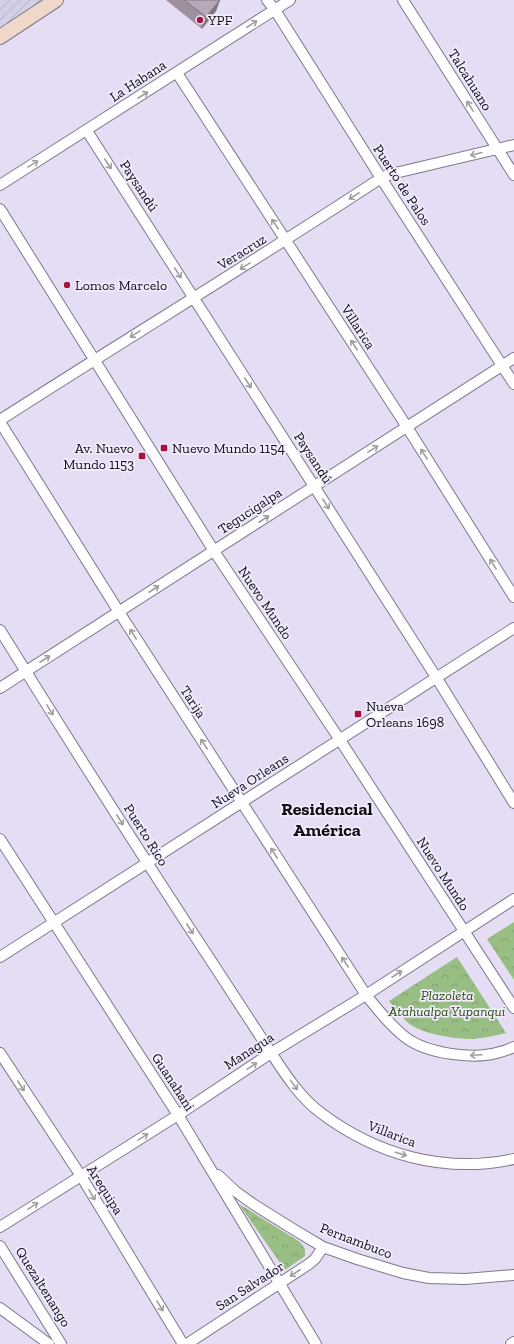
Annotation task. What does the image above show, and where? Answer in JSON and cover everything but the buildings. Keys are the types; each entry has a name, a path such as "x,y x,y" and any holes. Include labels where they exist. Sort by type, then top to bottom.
{"main road":[{"path":"0,37 56,0"}],"street":[{"name":"Puerto de Palos","path":"267,0 514,384"},
{"name":"La Habana","path":"0,185 87,131 290,0"},
{"name":"Talcahuano","path":"403,0 514,175"},
{"name":"Villarica","path":"177,73 407,427 514,597"},
{"name":"Paysandú","path":"87,131 436,677 514,803"},
{"name":"Veracruz","path":"0,421 94,359 286,241 381,178 391,174 514,145"},
{"name":"Nuevo Mundo","path":"0,209 214,551 340,740 514,1008"},
{"name":"Tegucigalpa","path":"0,688 514,358"},
{"name":"Tarija","path":"0,421 119,612 366,995"},
{"name":"Nueva Orleans","path":"0,957 514,628"},
{"name":"Puerto Rico","path":"0,630 147,863 271,1053"},
{"name":"Guanahani","path":"0,839 178,1115 316,1344"},
{"name":"Managua","path":"0,1227 178,1115 271,1053 366,995 514,899"},
{"path":"366,995 388,1022 406,1038 425,1048 450,1054 473,1056 499,1053 514,1047"},
{"name":"Arequipa","path":"0,1053 80,1176 183,1344"},
{"name":"Villarica","path":"271,1053 299,1092 321,1113 352,1134 382,1149 419,1159 449,1164 477,1164 514,1159"},
{"name":"Pernambuco","path":"209,1167 235,1191 252,1204 323,1247 390,1269 429,1278 465,1279 514,1275"},
{"name":"Quezaltenango","path":"0,1246 61,1344"},
{"name":"San Salvador","path":"187,1344 315,1259 323,1247"},
{"path":"0,1308 49,1344"}],"shaded area":[{"path":"0,0 46,0 0,28"}],"green space":[{"path":"514,922 514,980 487,939"},
{"name":"Plazoleta Atahualpa Yupanqui","path":"457,957 506,1033 472,1039 447,1037 429,1033 407,1022 389,1001"},
{"path":"239,1204 300,1242 305,1249 305,1256 285,1270"}],"place":[{"name":"YPF","path":"200,20"},
{"name":"Lomos Marcelo","path":"67,285"},
{"name":"Nuevo Mundo 1154","path":"164,448"},
{"name":"Av. Nuevo Mundo 1153","path":"142,456"},
{"name":"Nueva Orleans 1698","path":"358,714"}],"district":[{"name":"Residencial América","path":"327,819"}]}
